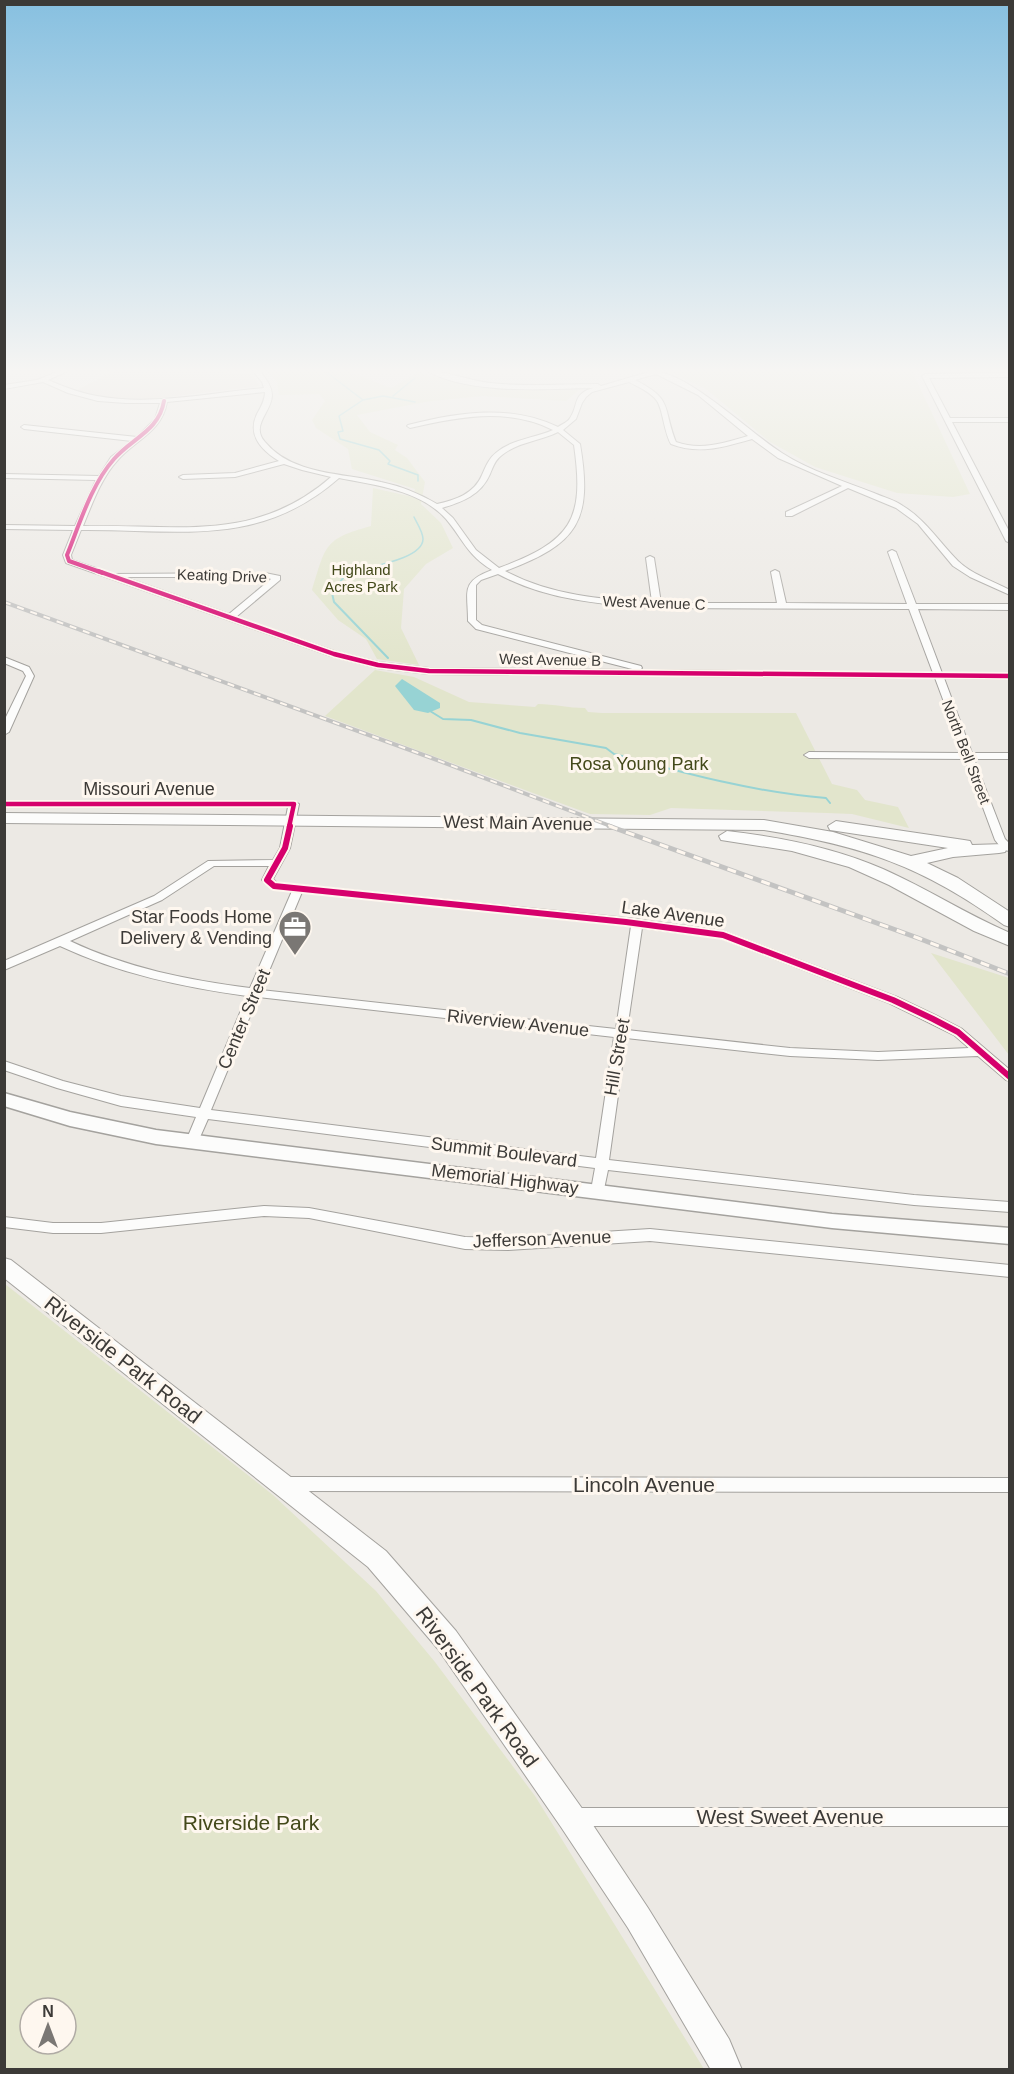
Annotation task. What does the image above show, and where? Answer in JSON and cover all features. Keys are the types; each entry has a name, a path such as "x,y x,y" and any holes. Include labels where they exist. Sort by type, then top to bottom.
{"main road":[{"name":"West Main Avenue","path":"4,818 764,825 843,837 910,861 960,886 1010,921"},
{"name":"West Main Avenue","path":"4,828 292,819 740,837 806,849 858,865 904,885 976,925 1010,940"},
{"path":"764,825 855,827 1006,850"},
{"path":"740,837 784,840 865,861 910,861 953,852 1006,850"},
{"name":"Riverside Park Road","path":"4,1266 377,1559 447,1640 571,1817 638,1918 726,2063"}],"street":[{"path":"79,528 109,468"},
{"path":"183,477 235,475 261,468"},
{"name":"West Avenue C","path":"309,468 396,488 436,507 456,526 473,552 488,564 522,582 582,599 657,605 1010,607"},
{"path":"436,507 467,496 477,489 483,482 487,468"},
{"path":"580,468 581,509 572,528 555,544 534,556 478,578 472,585 472,621 479,627 656,673"},
{"path":"805,468 899,506 921,522 956,564 973,576 1010,593"},
{"path":"972,468 1010,541"},
{"path":"4,476 103,477"},
{"path":"4,527 200,528 265,520 314,497 337,476"},
{"path":"789,514 849,485"},
{"name":"West Avenue B","path":"79,528 67,555 69,561 344,657 404,669 1010,676"},
{"name":"North Bell Street","path":"892,552 1000,840 1006,850"},
{"path":"650,558 657,605"},
{"path":"775,572 782,606"},
{"name":"Keating Drive","path":"105,574 265,575 277,578 229,618"},
{"path":"4,660 26,669 30,676 4,732"},
{"path":"809,755 1010,756"},
{"name":"Missouri Avenue","path":"4,804 292,819"},
{"path":"292,819 285,848 267,880 268,883 298,889"},
{"path":"4,966 158,898 212,863 275,863"},
{"name":"Lake Avenue","path":"298,889 637,923 723,935 893,1000 957,1032 1010,1077"},
{"name":"Center Street","path":"192,1141 298,889"},
{"name":"Hill Street","path":"598,1190 637,923"},
{"name":"Riverview Avenue","path":"62,942 82,952 134,969 191,984 255,993 790,1052 878,1056 982,1052"},
{"name":"Summit Boulevard","path":"4,1065 61,1085 120,1101 204,1113 602,1164 914,1200 1010,1207"},
{"name":"Memorial Highway","path":"4,1099 70,1119 156,1137 598,1190 832,1221 1010,1236"},
{"name":"Jefferson Avenue","path":"4,1222 53,1228 101,1227 264,1211 309,1212 465,1243 508,1244 650,1235 1010,1271"},
{"name":"Lincoln Avenue","path":"279,1484 1010,1485"},
{"name":"West Sweet Avenue","path":"571,1817 1010,1817"}],"green space":[{"name":"Highland Acres Park","path":"414,468 425,482 421,504 441,523 453,548 426,564 404,589 401,628 419,665 377,659 366,639 338,620 312,590 320,563 329,546 344,535 371,526 373,488 413,497 415,489 352,469"},
{"path":"817,468 958,468 970,494 953,497 897,493"},
{"name":"Rosa Young Park","path":"375,670 414,677 469,702 535,707 538,704 585,708 588,712 602,713 796,713 832,784 857,790 865,800 898,807 909,828 852,814 671,808 650,815 590,814 325,716"},
{"path":"931,953 1009,978 1009,1055"},
{"name":"Riverside Park","path":"5,1284 273,1495 376,1591 435,1662 535,1796 704,2069 5,2069"}],"water":[{"path":"402,679 440,703 440,708 428,713 414,710 395,686"}],"waterway":[{"path":"398,468 418,475 418,481"},
{"path":"349,573 392,562 414,552 423,539 414,517"},
{"path":"353,571 346,574 332,593 334,602 388,658"},
{"path":"430,711 443,719 471,720 520,733 606,748 614,754 693,775 772,791 826,798 830,803"}],"railway":[{"path":"4,602 429,757 613,827"},
{"path":"609,826 918,938 1010,974"}],"cycle path":[{"path":"107,468 88,505 67,555 69,561 334,654 378,665 429,671 1010,676"},
{"path":"4,804 294,804 285,848 267,880 274,886 626,922 723,935 893,1000 933,1019 958,1032 1010,1077"}],"place":[{"name":"Star Foods Home Delivery & Vending","path":"295,956"}]}
